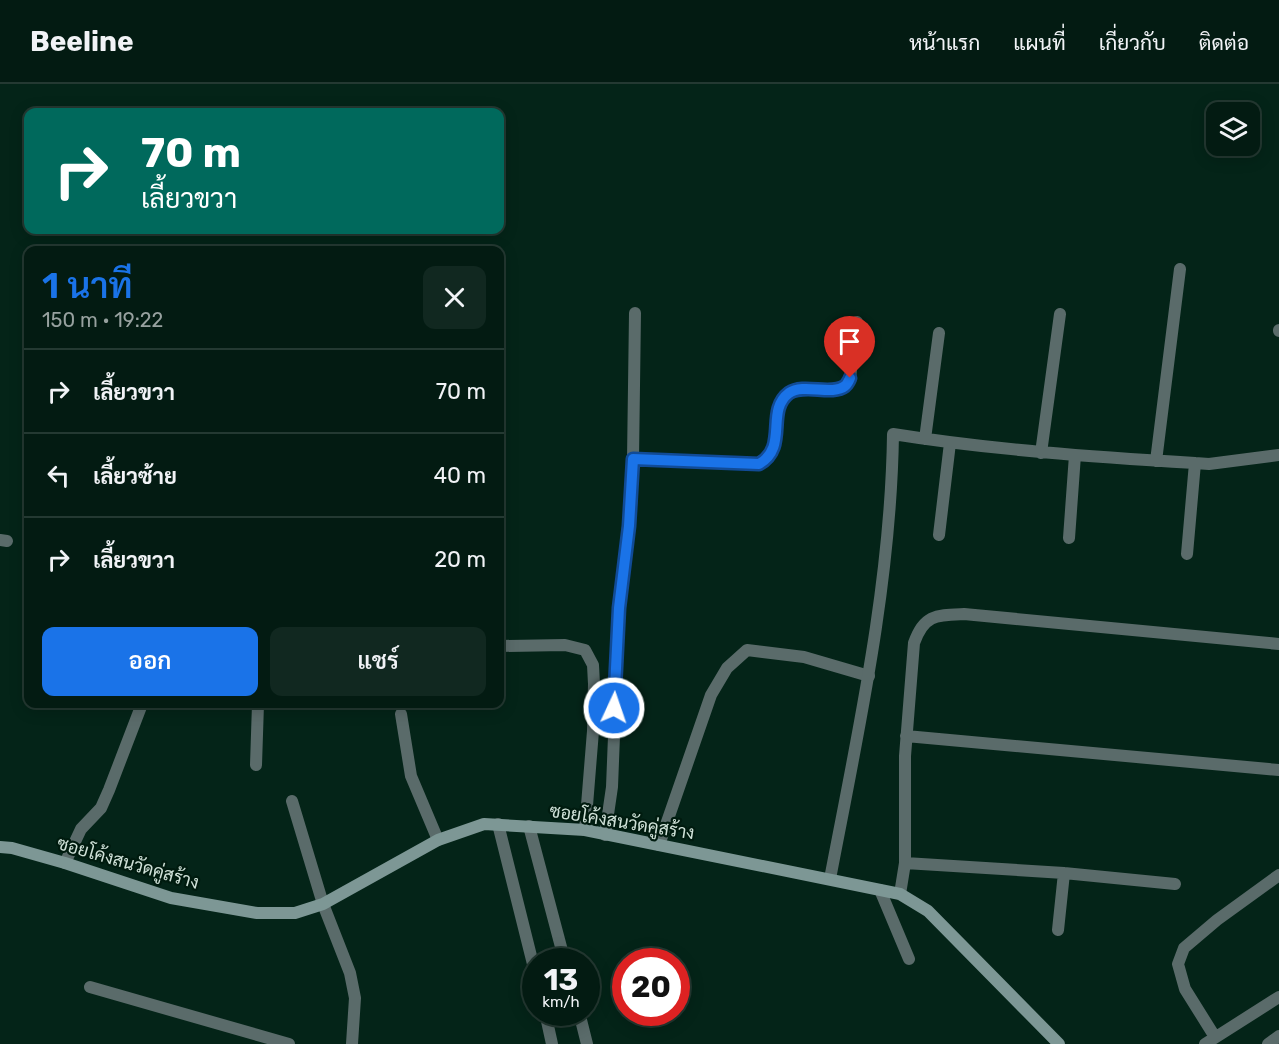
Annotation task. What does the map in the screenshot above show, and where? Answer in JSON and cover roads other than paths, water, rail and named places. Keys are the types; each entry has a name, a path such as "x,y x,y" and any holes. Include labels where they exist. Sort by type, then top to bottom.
{"street":[{"path":"1156,461 1179,269"},
{"path":"605,835 612,787 619,608 629,526 633,459 635,314"},
{"path":"1041,453 1060,314"},
{"path":"633,459 759,464 769,459 774,450 782,400 797,389 845,386 850,378 857,322"},
{"path":"925,439 939,333"},
{"path":"830,879 869,676 891,509 893,434 1041,453 1195,464 1279,455"},
{"path":"939,535 950,443"},
{"path":"1069,538 1075,455"},
{"path":"1187,554 1195,464"},
{"path":"900,894 905,863 906,736 914,643 918,632 926,622 939,615 964,614 1279,644"},
{"path":"504,646 565,645 585,650 594,665 593,731 585,831"},
{"path":"659,844 711,695 727,668 747,650 804,657 869,676"},
{"path":"65,863 81,829 100,808 109,790 140,708"},
{"path":"256,765 258,708"},
{"path":"401,714 411,777 438,840"},
{"path":"906,736 1279,770"},
{"path":"292,801 323,904 350,973 355,998 352,1044"},
{"name":"ซอยโค้งสนวัดคู่สร้าง","path":"0,847 12,848 65,863 171,898 257,913 295,913 323,904 438,840 484,824 585,831 659,844 900,894 928,910 1059,1044"},
{"path":"498,824 529,948"},
{"path":"529,826 561,948"},
{"path":"905,863 1064,873 1175,884"},
{"path":"1058,930 1064,873"},
{"path":"1279,874 1217,920 1184,948 1178,964 1185,989 1210,1041 1279,997"},
{"path":"880,890 909,959"},
{"path":"90,987 289,1044"},
{"path":"548,1026 552,1044"},
{"path":"582,1026 587,1044"},
{"path":"1268,1044 1279,1036"}]}
